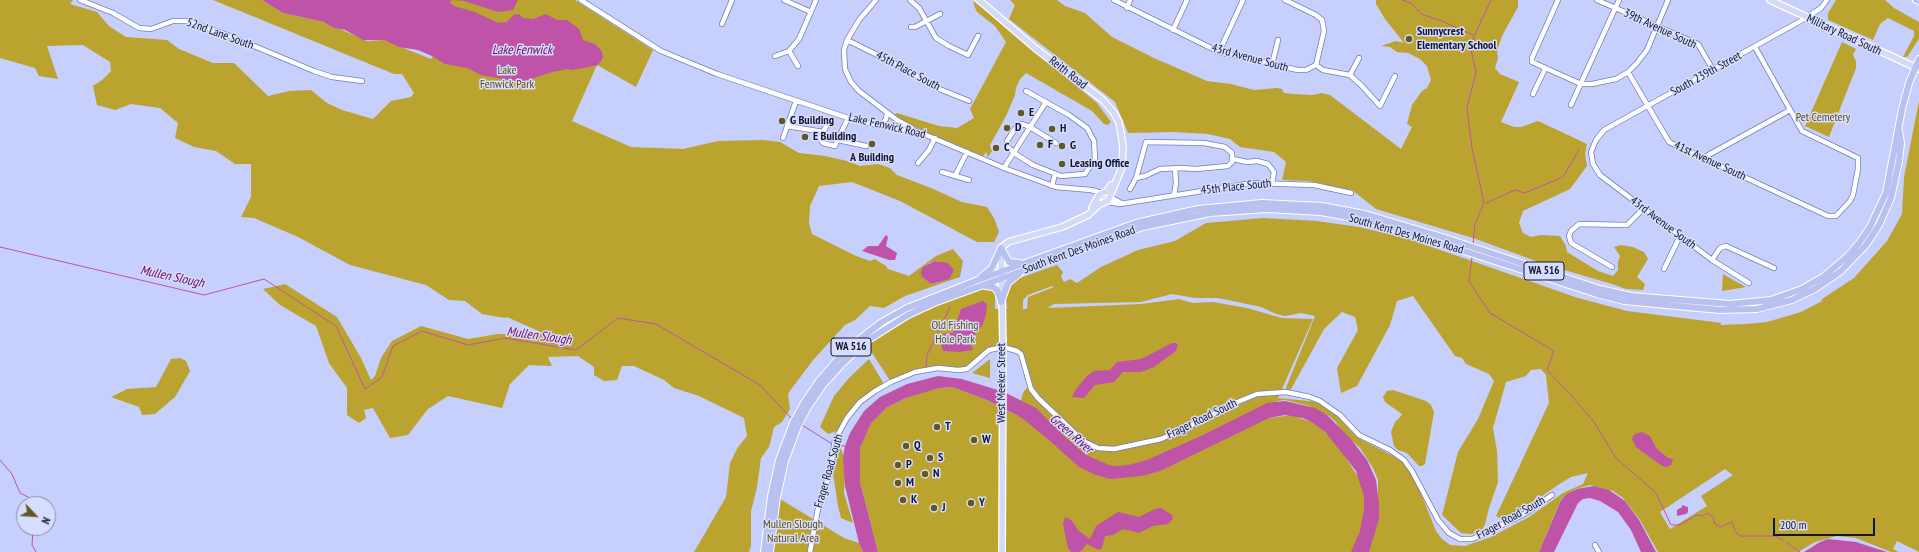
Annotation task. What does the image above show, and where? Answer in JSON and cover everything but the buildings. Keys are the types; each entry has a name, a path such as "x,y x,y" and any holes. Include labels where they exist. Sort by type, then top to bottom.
{"highway":[{"name":"South Kent Des Moines Road","path":"764,552 773,482 788,442 819,381 838,359 882,322 907,308 978,280 1001,275 1027,266 1136,223 1175,213 1235,204 1303,204 1340,209 1388,220 1617,293 1712,304 1754,303 1790,294 1818,280 1843,261 1859,243 1876,217 1886,193 1905,96 1917,68 1919,59"},
{"path":"1001,248 1009,262 1027,266"},
{"path":"978,280 992,268 1001,248"},
{"path":"1001,302 1005,288 1010,281 1027,266"},
{"name":"South Kent Des Moines Road","path":"806,405 842,364 865,342 885,328 920,308 979,287 1001,275"},
{"path":"979,287 990,286 995,288 1001,302"},
{"name":"South Kent Des Moines Road","path":"770,552 779,483 788,442"}],"main road":[{"name":"Reith Road","path":"979,0 1109,106 1119,122 1121,132 1122,146 1120,173 1104,197 1086,216 1058,228 1008,242 1001,248"},
{"name":"Military Road South","path":"1772,0 1917,68"},
{"path":"1001,248 1001,275"},
{"name":"West Meeker Street","path":"1001,275 1003,347 1002,504 1004,552"},
{"name":"West Meeker Street","path":"1003,494 1005,504 1004,552"}],"street":[{"name":"52nd Lane South","path":"80,0 112,13 139,28 151,29 173,20 187,21 230,36 314,71 332,77 362,81"},
{"name":"Lake Fenwick Road","path":"581,0 662,52 716,74 848,118 881,126 919,132 1004,168 1052,186 1067,189 1089,190 1104,197"},
{"path":"722,24 732,0"},
{"path":"784,0 811,12"},
{"path":"775,56 789,51 799,39 816,0"},
{"path":"876,0 859,20 847,40 844,62 848,76 859,91 886,112 919,132"},
{"path":"910,0 919,8 927,19 931,31 936,38 949,46 968,55 978,36"},
{"name":"43rd Avenue South","path":"1114,0 1127,8 1219,52 1302,71 1316,65"},
{"path":"1127,8 1130,0"},
{"path":"1173,30 1187,0"},
{"path":"1219,52 1243,0"},
{"path":"1285,0 1316,15 1322,20 1324,31 1316,65 1323,70 1350,75 1380,106 1395,76"},
{"path":"1558,0 1532,58 1533,63 1581,84 1610,81 1628,72 1644,54 1668,0"},
{"name":"39th Avenue South","path":"1597,0 1698,44 1713,70"},
{"path":"1571,105 1619,0"},
{"name":"South 239th Street","path":"1591,152 1596,140 1604,130 1755,47 1821,8 1827,0"},
{"path":"911,27 915,27 927,19 940,14"},
{"name":"45th Place South","path":"847,40 904,68 937,88 969,101"},
{"path":"1272,65 1278,40"},
{"path":"1703,158 1790,110 1755,47"},
{"path":"789,51 798,66"},
{"path":"1350,75 1359,58"},
{"path":"1533,94 1545,69"},
{"name":"41st Avenue South","path":"1628,72 1667,141 1828,216 1836,216 1850,201 1853,195 1859,163 1856,156 1802,131 1790,110"},
{"path":"1026,91 1078,120 1091,133 1094,141 1096,156 1088,171 1079,176 1055,174 1038,168 1008,148 1007,143 1017,126 1021,124 1030,127 1056,143"},
{"path":"783,138 796,101"},
{"path":"1004,168 1046,102"},
{"path":"881,126 885,121 886,112"},
{"path":"832,120 828,122 820,138 822,142 835,146 848,118"},
{"path":"788,126 823,132"},
{"path":"918,162 929,150 935,138"},
{"path":"838,140 866,146"},
{"path":"1130,189 1136,178 1146,142 1204,142 1221,145 1230,150 1233,159 1232,164 1225,167 1196,170 1177,168 1160,169 1145,176 1136,178"},
{"path":"955,176 966,152"},
{"name":"43rd Avenue South","path":"1591,152 1591,160 1597,172 1712,260 1749,283"},
{"path":"1233,159 1268,164 1274,172 1272,183"},
{"path":"1176,194 1177,168"},
{"path":"942,172 969,180"},
{"path":"1052,186 1055,174"},
{"name":"45th Place South","path":"1104,197 1118,204 1245,184 1272,183 1314,185 1351,193"},
{"path":"1612,268 1571,243 1569,236 1570,231 1579,224 1627,225 1644,208"},
{"path":"1664,269 1680,236"},
{"path":"1712,260 1720,248 1726,246 1774,268"},
{"name":"Frager Road South","path":"810,552 819,503 829,477 832,450 835,440 847,418 860,402 885,385 915,372 931,369 967,369 990,350 1003,347 1017,351 1021,354 1031,389 1038,398 1083,441 1098,448 1114,449 1161,439 1257,394 1268,392 1286,392 1310,397 1320,402 1340,415 1359,435 1390,450 1404,460 1438,520 1449,533 1460,539 1472,539 1486,533 1526,513 1552,495"},
{"path":"1595,545 1599,552"}],"green space":[{"name":"Lake Fenwick Park","path":"0,0 73,0 70,4 97,12 109,26 126,37 167,40 179,49 213,63 234,63 268,96 289,91 311,90 327,103 342,110 373,119 391,101 411,97 414,93 402,74 394,74 213,0 262,0 283,13 324,22 367,41 384,40 431,59 433,56 348,0 575,0 653,50 636,87 597,65 572,121 631,147 683,149 718,141 764,140 780,142 799,153 825,156 847,161 860,166 878,164 890,168 897,175 962,202 987,207 994,218 999,232 994,242 977,242 900,201 852,182 819,186 810,206 809,223 812,234 856,256 870,261 875,259 888,269 909,276 936,256 953,249 963,261 960,277 905,296 884,308 870,306 855,320 845,325 814,359 792,388 788,394 790,409 782,422 774,427 769,447 761,458 757,487 751,511 751,546 749,552 694,552 726,497 730,463 738,447 747,436 744,418 699,396 674,388 664,380 634,366 622,366 617,380 604,381 594,375 594,367 578,356 548,357 552,366 529,365 510,384 502,408 448,396 428,409 408,435 390,438 373,408 364,410 366,418 359,423 347,415 347,388 329,363 316,326 280,305 263,289 285,284 337,317 361,358 371,380 375,376 381,358 392,341 421,326 468,339 498,334 545,334 507,317 505,318 482,314 465,301 449,300 426,285 350,265 298,237 254,218 241,217 251,197 251,164 235,164 216,151 194,147 175,138 178,123 160,108 131,104 115,110 97,105 93,86 111,71 110,62 83,45 47,46 58,79 39,76 35,68 0,58","holes":["939,261 947,280 931,284 922,277 929,263"]},
{"path":"1010,0 1057,0 1065,6 1085,13 1112,37 1154,58 1207,81 1231,84 1254,90 1277,88 1282,89 1284,93 1313,95 1321,93 1330,95 1401,149 1412,127 1407,124 1412,105 1422,91 1427,88 1431,80 1427,66 1420,59 1408,53 1397,52 1390,47 1381,46 1396,41 1404,43 1385,19 1376,4 1376,0 1518,0 1518,7 1502,36 1497,51 1498,58 1495,68 1500,74 1519,82 1501,122 1514,127 1521,127 1538,121 1587,144 1585,154 1587,166 1570,189 1523,211 1519,223 1523,233 1531,237 1541,235 1560,236 1566,246 1567,252 1598,271 1613,276 1618,270 1620,256 1614,247 1621,245 1633,247 1644,252 1648,259 1637,277 1645,284 1643,290 1626,289 1544,264 1473,238 1376,209 1352,190 1308,181 1282,180 1286,162 1274,152 1240,147 1230,139 1208,134 1172,132 1128,133 1115,102 1009,19 1015,5"},
{"path":"1836,0 1885,0 1894,8 1919,22 1919,39 1907,57 1903,57 1914,36 1914,31 1888,18 1880,24 1873,40 1828,20 1828,13"},
{"path":"976,2 1097,103 1111,122 1108,125 1104,124 1092,111 1026,73 1020,79 1006,116 990,145 992,151 988,157 986,152 983,156 922,131 894,115 897,113 939,126 957,128 974,118 970,109 1006,42 995,26 977,12 973,3"},
{"name":"Pet Cemetery","path":"1842,42 1856,49 1853,55 1856,61 1856,68 1829,137 1805,126"},
{"name":"Old Fishing Hole Park","path":"1919,101 1919,552 1897,541 1893,549 1899,552 1891,552 1856,538 1837,536 1815,542 1798,552 1658,552 1640,520 1623,498 1613,491 1590,485 1576,489 1561,499 1539,552 1367,552 1378,511 1378,480 1373,468 1360,448 1342,432 1336,422 1329,416 1309,406 1285,400 1277,401 1269,418 1292,415 1314,423 1329,436 1361,481 1365,500 1363,524 1353,552 878,552 860,482 860,448 871,422 886,408 906,398 931,390 949,387 989,401 1018,416 1022,396 1024,391 1030,385 1024,361 1017,351 993,348 967,369 931,369 891,382 865,342 908,315 979,287 992,291 995,294 995,309 1007,309 1006,299 1008,288 1011,284 1015,280 1042,270 1057,265 1063,272 1061,277 1064,282 1070,279 1077,283 1101,267 1138,250 1175,241 1206,223 1263,218 1317,221 1359,227 1406,238 1578,298 1627,311 1722,323 1720,325 1767,322 1801,312 1822,301 1822,299 1854,278 1887,241 1902,214 1904,177","holes":["1052,286 1054,287 1028,297 1027,309 1023,309 1023,300 1028,295","1172,294 1195,298 1218,298 1261,307 1276,314 1285,316 1301,313 1315,316 1285,390 1290,391 1324,329 1342,312 1355,317 1358,330 1337,368 1341,393 1357,386 1390,325 1397,301 1413,296 1455,356 1462,358 1466,364 1489,374 1494,381 1478,419 1458,452 1442,515 1461,533 1471,534 1482,530 1498,482 1497,451 1493,428 1506,382 1526,376 1531,370 1541,369 1546,375 1549,403 1496,516 1503,520 1523,509 1571,477 1588,473 1583,484 1563,493 1529,517 1491,537 1465,546 1450,545 1442,539 1436,531 1415,479 1407,467 1399,459 1360,439 1350,430 1337,412 1320,402 1278,398 1313,319 1282,318 1247,308 1213,302 1193,303 1179,299 1141,304 1048,308 1054,304 1141,302","1725,469 1733,475 1701,496 1707,506 1670,529 1660,512"]},
{"path":"1723,274 1733,280 1746,287 1722,291"},
{"path":"180,358 186,361 190,371 175,397 155,414 142,415 139,407 111,397 127,389 156,387 171,359"},
{"path":"869,359 884,384 850,410 837,431 828,434 820,427 834,396 849,378"},
{"path":"990,359 990,378 972,373"},
{"path":"1393,390 1426,401 1431,405 1434,412 1425,464 1422,466 1419,466 1407,453 1398,450 1394,446 1391,432 1395,422 1402,414 1385,402 1383,397 1387,391"},
{"path":"836,446 841,449 844,457 844,493 853,523 841,518 838,506 833,474"},
{"name":"Mullen Slough Natural Area","path":"777,497 844,538 859,543 863,552 770,552"}],"water":[{"name":"Lake Fenwick","path":"262,0 452,0 450,2 454,6 475,12 498,23 507,22 513,15 519,14 523,18 533,19 546,14 557,20 567,20 579,29 583,40 595,44 602,52 603,58 598,65 552,72 522,82 513,81 481,75 467,68 445,64 418,50 399,47 384,40 363,40 345,30 334,28 324,22 283,13"},
{"path":"452,0 518,0 513,10 498,12 464,1"},
{"path":"886,235 888,237 886,246 897,253 895,260 889,260 862,251 868,246 878,246"},
{"path":"934,261 948,263 954,270 950,278 931,284 922,277 922,268"},
{"path":"983,301 987,304 986,315 982,326 971,339 970,342 973,350 960,352 943,351 940,340 943,334 953,333 961,309"},
{"path":"1172,343 1176,343 1178,345 1176,351 1154,367 1141,372 1123,372 1114,382 1095,385 1084,398 1072,397 1076,389 1087,376 1094,371 1110,370 1117,362 1141,359"},
{"path":"938,376 962,379 1004,392 1036,408 1086,455 1109,465 1117,466 1147,460 1203,435 1267,403 1285,401 1315,408 1327,415 1350,438 1367,460 1376,480 1379,519 1369,552 1351,552 1360,531 1364,509 1364,496 1356,471 1326,433 1313,423 1303,418 1285,415 1269,418 1160,471 1142,476 1110,479 1096,475 1079,467 1022,418 989,401 949,387 936,389 906,398 886,408 871,423 860,448 860,482 878,552 863,552 859,543 845,486 843,457 850,433 864,411 880,397 907,384"},
{"path":"1642,432 1650,436 1656,448 1668,458 1673,459 1671,465 1667,467 1662,466 1636,447 1632,439 1633,436"},
{"path":"1594,486 1609,490 1625,501 1639,520 1656,552 1641,552 1631,530 1618,512 1600,501 1590,498 1583,499 1578,503 1554,552 1539,552 1561,500 1567,494 1577,489"},
{"path":"1682,505 1688,507 1688,512 1677,516 1677,510 1682,507"},
{"path":"1161,508 1172,515 1173,519 1168,524 1153,526 1139,533 1123,529 1113,535 1105,536 1102,548 1099,550 1087,544 1080,552 1071,552 1068,548 1063,524 1065,517 1071,520 1079,531 1090,539 1096,526 1118,512 1139,517 1155,509"},
{"path":"1828,539 1856,542 1887,552 1804,552"}],"waterway":[{"path":"1402,0 1411,3 1421,14 1442,21 1473,35"},
{"path":"1473,244 1475,224 1484,203 1472,148 1467,108 1476,72 1471,50 1474,36 1491,0"},
{"path":"1486,203 1515,190 1525,193 1563,177 1579,150"},
{"name":"Mullen Slough","path":"0,247 204,295 264,279 336,326 365,389 382,377 393,346 422,331 468,345 505,338 576,350 618,318 656,324 760,385 792,419"},
{"path":"1472,257 1469,281 1490,313 1554,351 1547,370 1594,422 1616,458 1656,493 1671,525 1680,525 1696,515 1702,516 1708,513 1714,518 1714,523 1720,527 1732,522 1735,531 1740,536 1775,536 1783,540"},
{"path":"926,368 927,355 950,307"},
{"name":"Mullen Slough","path":"802,425 832,444"},
{"name":"Mullen Slough","path":"836,446 845,446"},
{"path":"0,460 12,474 20,493 26,496"},
{"path":"33,536 32,545 36,552"},
{"path":"1787,543 1800,552"}],"place":[{"name":"Sunnycrest Elementary School","path":"1409,39"},
{"name":"E","path":"1021,113"},
{"name":"G Building","path":"782,121"},
{"name":"D","path":"1007,128"},
{"name":"H","path":"1052,129"},
{"name":"E Building","path":"805,137"},
{"name":"A Building","path":"872,144"},
{"name":"F","path":"1040,145"},
{"name":"G","path":"1062,146"},
{"name":"C","path":"996,148"},
{"name":"Leasing Office","path":"1062,164"},
{"name":"T","path":"937,427"},
{"name":"W","path":"974,440"},
{"name":"Q","path":"906,446"},
{"name":"S","path":"930,458"},
{"name":"P","path":"898,465"},
{"name":"N","path":"925,474"},
{"name":"M","path":"898,483"},
{"name":"K","path":"903,500"},
{"name":"Y","path":"971,503"},
{"name":"J","path":"934,508"}],"water label":[{"name":"Green River","path":"1071,434"}]}
